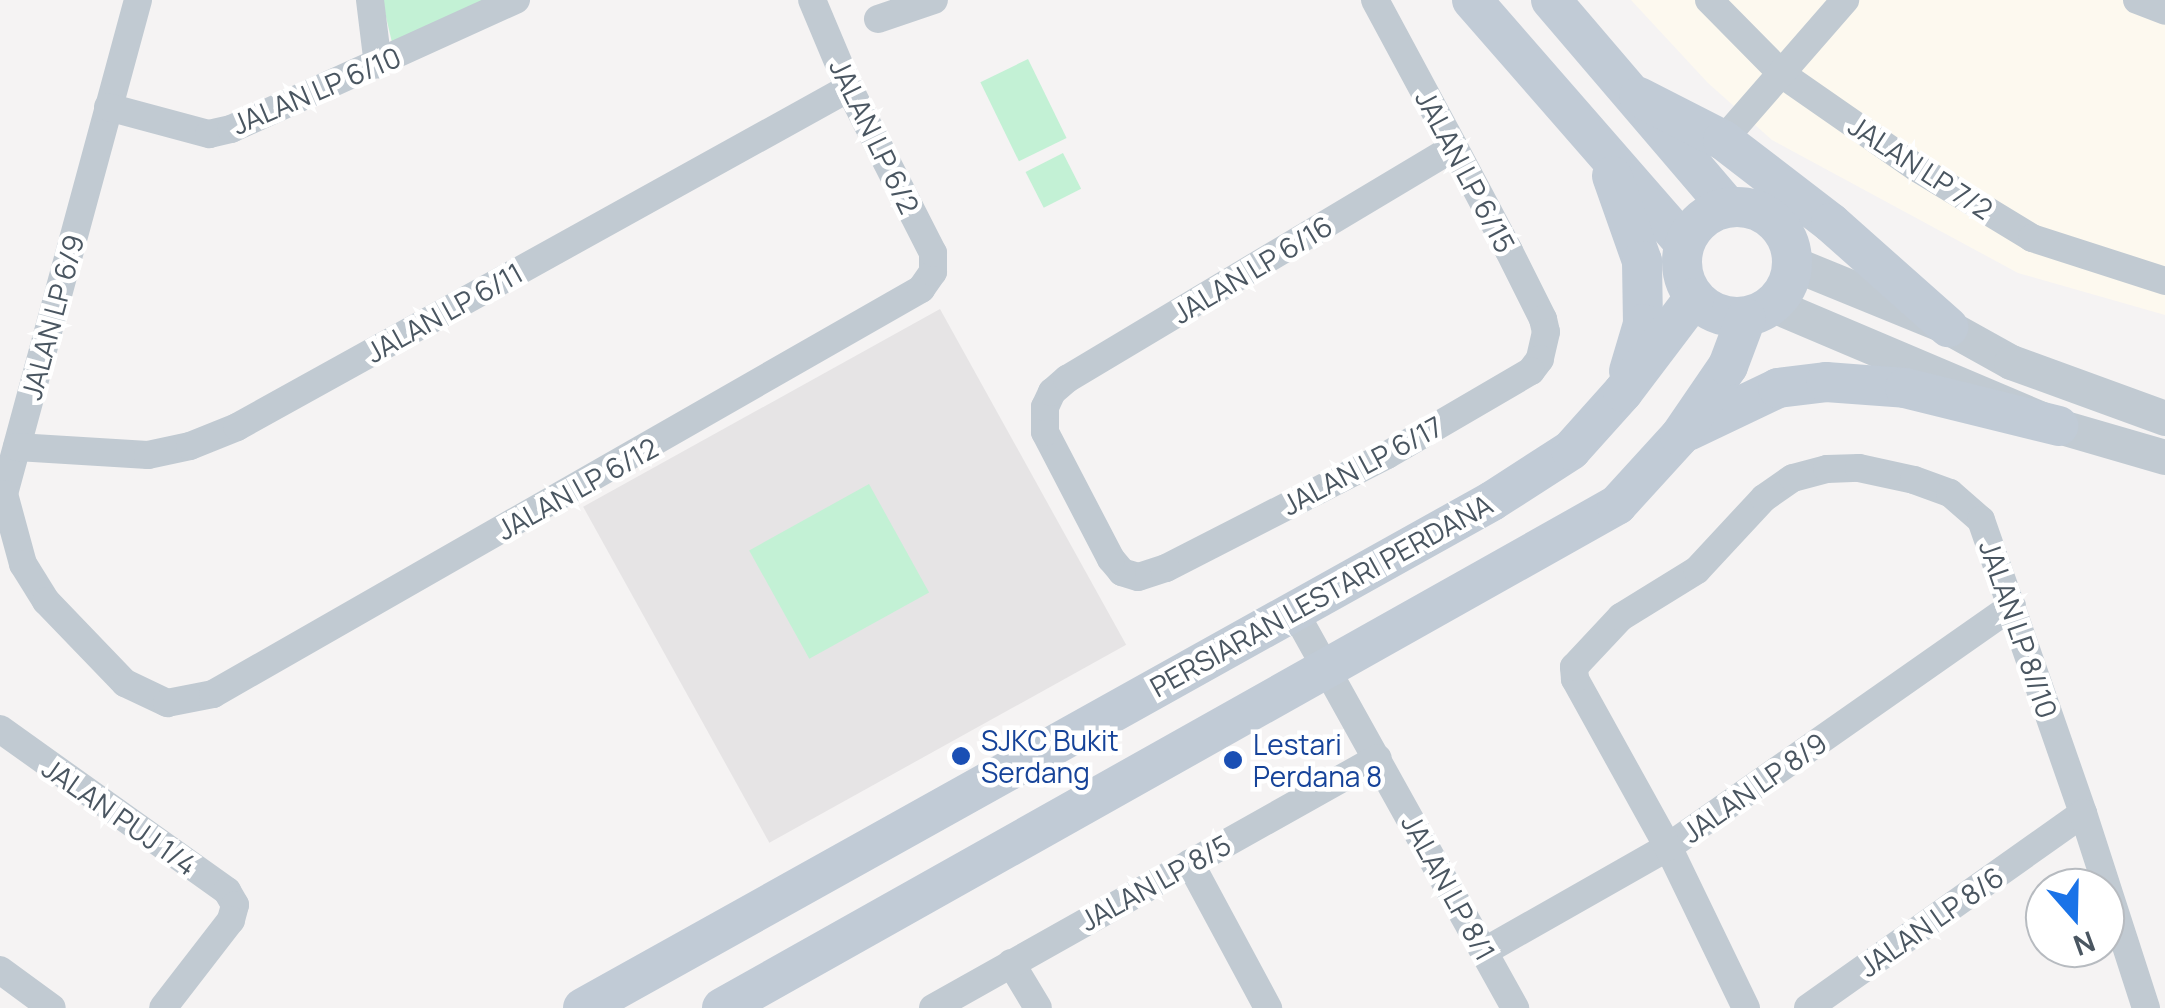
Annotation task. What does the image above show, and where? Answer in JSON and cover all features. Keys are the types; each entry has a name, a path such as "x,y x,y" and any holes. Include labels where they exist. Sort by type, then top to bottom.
{"main road":[{"path":"1472,0 1684,242"},
{"path":"1551,0 1728,207"},
{"path":"1638,98 1723,140 1832,223 1948,327"},
{"path":"1600,150 1629,215 1642,261 1643,324 1623,392"},
{"path":"722,1008 1617,506 1680,436 1760,312 1788,287 1794,264 1789,240 1774,220 1753,208 1728,207 1701,219 1684,242 1682,272 1694,298 1717,315 1760,312"},
{"name":"PERSIARAN LESTARI PERDANA","path":"584,1008 646,993 1293,609 1492,500 1571,450 1623,392 1694,298"},
{"path":"1680,436 1728,408 1778,388 1826,382 1905,388 2058,426"}],"street":[{"name":"JALAN LP 6/9","path":"138,0 4,494 23,564 46,601 125,683 167,703 213,694"},
{"path":"370,0 378,65"},
{"name":"JALAN LP 6/10","path":"108,107 208,134 378,65 516,0"},
{"name":"JALAN LP 6/2","path":"812,0 849,88 928,242 932,272"},
{"path":"878,19 934,0"},
{"name":"JALAN LP 6/15","path":"1374,0 1543,319 1545,346"},
{"name":"JALAN LP 7/2","path":"1709,0 1783,75 1917,168 2032,238 2165,281"},
{"path":"1723,140 1845,0"},
{"path":"2137,0 2165,11"},
{"name":"JALAN LP 6/11","path":"17,447 148,455 190,446 237,427 849,88"},
{"name":"JALAN LP 6/16","path":"1166,568 1138,576 1122,572 1111,559 1045,432 1044,406 1052,392 1067,379 1454,147"},
{"path":"1794,264 1948,327 2011,362 2165,418"},
{"name":"JALAN LP 6/12","path":"213,694 903,301 932,272"},
{"path":"1760,312 2058,426 2165,457"},
{"name":"JALAN LP 6/17","path":"1166,568 1387,455 1499,390 1531,371 1545,346"},
{"name":"JALAN LP 8//10","path":"1668,847 1574,678 1574,667 1621,616 1697,570 1764,498 1793,478 1826,469 1860,468 1914,480 1950,494 1981,520 2083,813"},
{"name":"JALAN LP 8/9","path":"1486,951 1668,847 2012,606"},
{"name":"JALAN LP 8/1","path":"1293,609 1516,1008"},
{"name":"JALAN PUJ 1/4","path":"0,729 227,891 236,905 230,920 163,1008"},
{"name":"JALAN LP 8/5","path":"933,1008 1378,758"},
{"path":"2083,813 2146,1008"},
{"name":"JALAN LP 8/6","path":"1808,1008 2083,813"},
{"path":"1668,847 1746,1008"},
{"path":"1190,863 1268,1008"},
{"path":"1011,964 1038,1008"},
{"path":"0,970 52,1008"}],"shaded area":[{"path":"1631,0 2165,0 2165,315 2018,273 1772,140 1708,83"},
{"path":"940,309 1126,645 769,843 583,507"}],"green space":[{"path":"382,0 494,0 394,51"},
{"path":"1028,59 1067,138 1019,161 980,82"},
{"path":"1063,153 1081,189 1044,208 1026,172"},
{"path":"869,484 929,592 809,659 749,550"}],"place":[{"name":"SJKC Bukit Serdang","path":"961,756"},
{"name":"Lestari Perdana 8","path":"1233,760"}]}
